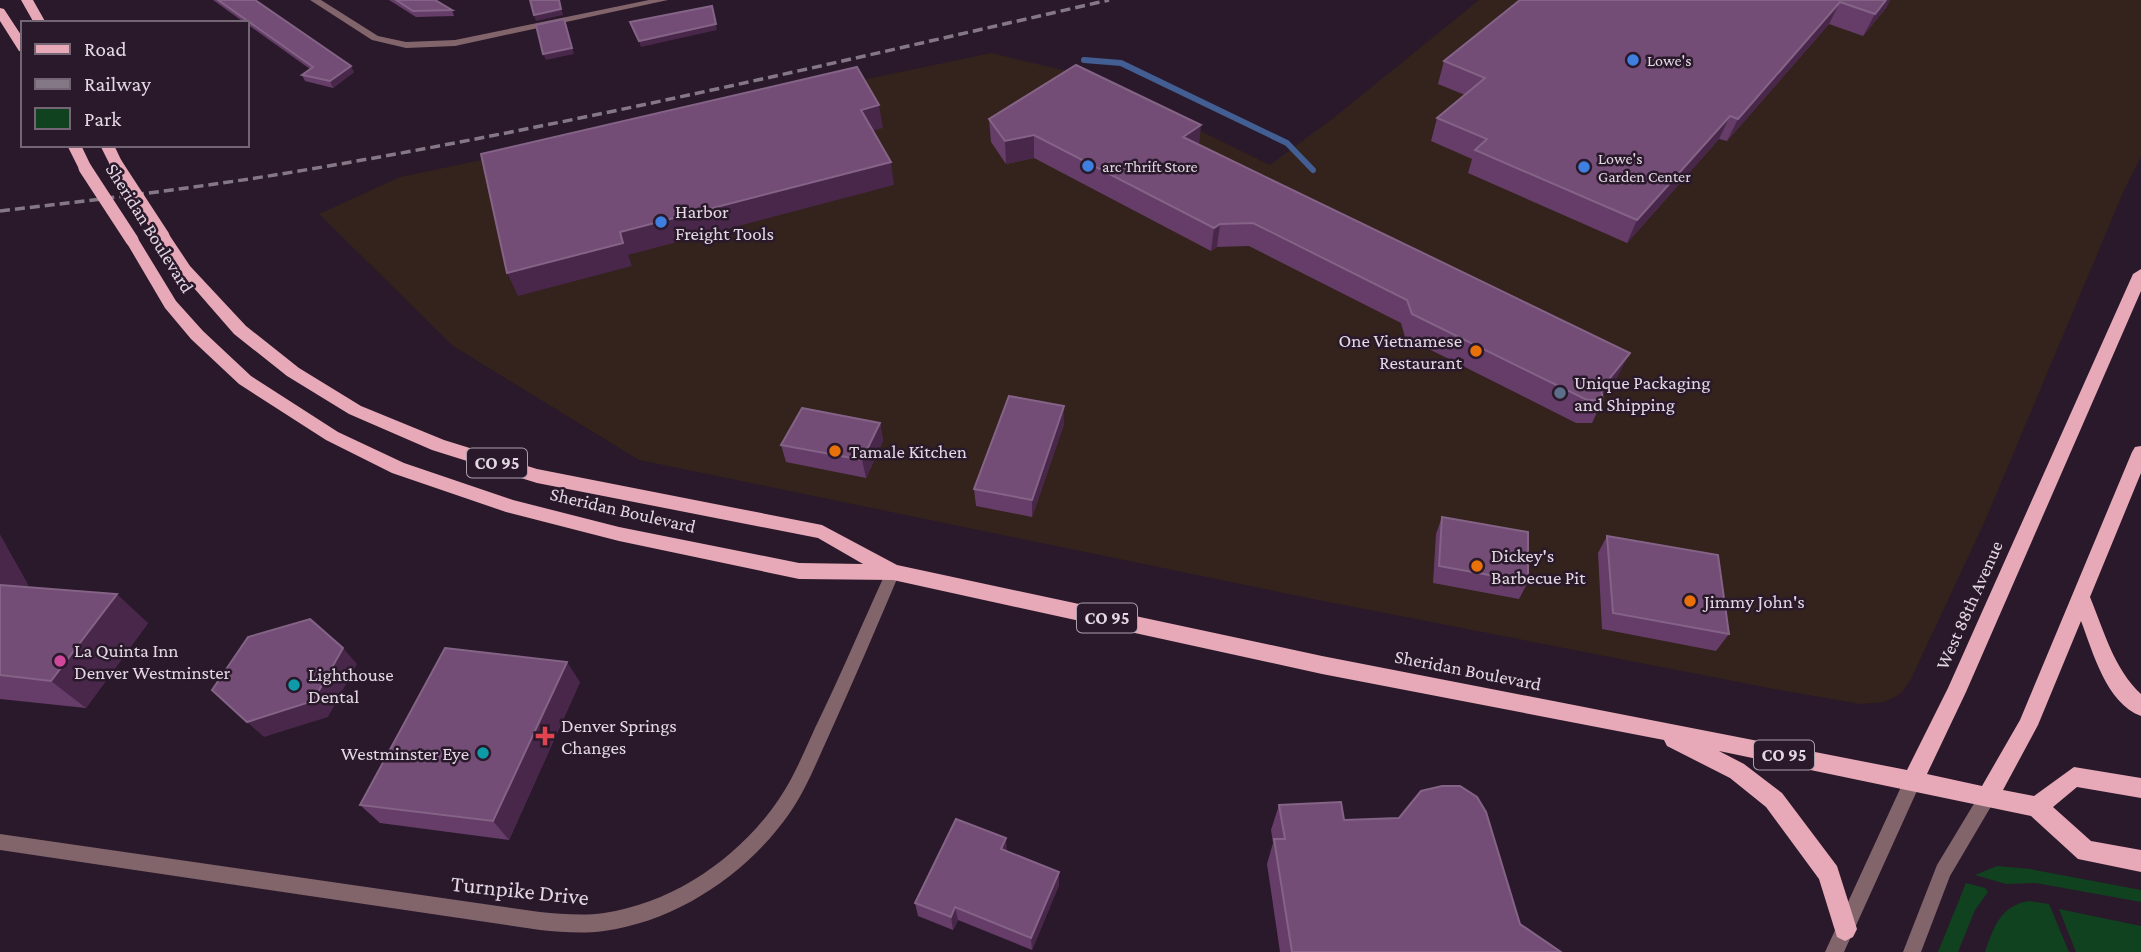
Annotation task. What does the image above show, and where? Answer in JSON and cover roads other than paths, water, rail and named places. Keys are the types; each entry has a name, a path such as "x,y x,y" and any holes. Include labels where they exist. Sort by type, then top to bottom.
{"main road":[{"path":"27,0 39,21"},
{"path":"0,12 21,45"},
{"name":"Sheridan Boulevard","path":"75,147 85,168 170,304 245,380 332,436 398,467 512,507 676,546 799,571 893,572 1322,665 1656,729 2037,807"},
{"name":"Sheridan Boulevard","path":"108,147 116,164 186,269 240,330 293,372 355,410 438,445 537,475 822,532 893,572"},
{"name":"West 88th Avenue","path":"1912,782 1956,692 2141,274"},
{"path":"1987,798 2028,725 2141,452"},
{"path":"2080,596 2120,687 2141,707"},
{"path":"1656,729 1737,771 1774,800 1829,874 1845,929"},
{"path":"2141,789 2074,778 2037,807 2086,851 2141,861"}],"street":[{"path":"315,0 375,38 406,45 455,43 613,5 663,0"},
{"name":"Turnpike Drive","path":"0,842 540,921 576,924 638,915 711,879 736,860 782,809 799,783 831,715 893,572"},
{"name":"West 88th Avenue","path":"1834,952 1912,782"},
{"path":"1912,952 1943,872 1987,798"}],"waterway":[{"path":"1084,60 1121,63 1287,143 1313,170"}],"railway":[{"path":"0,211 141,194 385,156 697,93 1109,0"}],"place":[{"name":"Lowe's","path":"1633,60"},
{"name":"arc Thrift Store","path":"1088,166"},
{"name":"Lowe's Garden Center","path":"1584,167"},
{"name":"Harbor Freight Tools","path":"661,222"},
{"name":"One Vietnamese Restaurant","path":"1476,351"},
{"name":"Unique Packaging and Shipping","path":"1560,393"},
{"name":"Tamale Kitchen","path":"835,451"},
{"name":"Dickey's Barbecue Pit","path":"1477,566"},
{"name":"Jimmy John's","path":"1690,601"},
{"name":"La Quinta Inn Denver Westminster","path":"60,661"},
{"name":"Lighthouse Dental","path":"294,685"},
{"name":"Denver Springs Changes","path":"545,736"},
{"name":"Westminster Eye","path":"483,753"}]}
